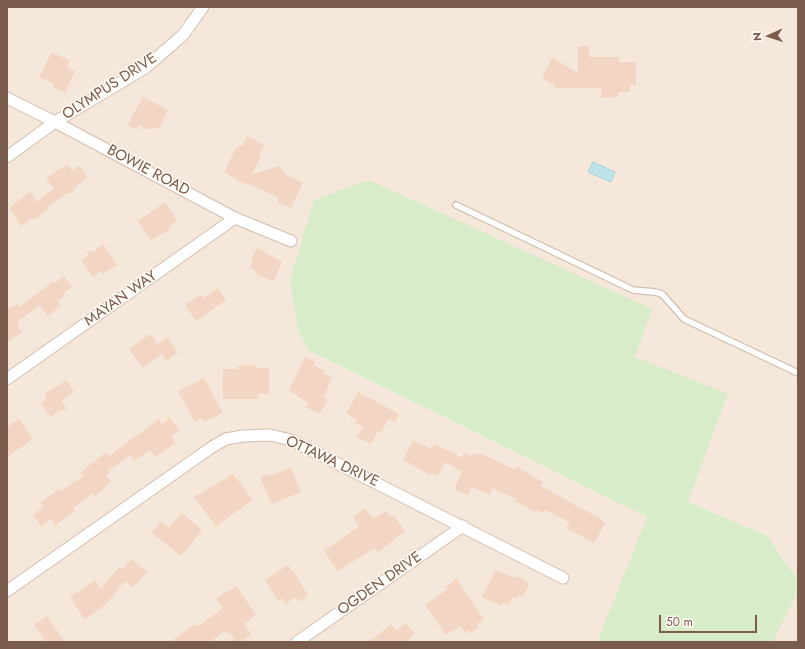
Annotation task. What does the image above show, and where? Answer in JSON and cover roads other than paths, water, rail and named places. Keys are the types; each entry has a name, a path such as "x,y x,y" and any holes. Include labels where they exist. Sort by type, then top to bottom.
{"street":[{"name":"OLYMPUS DRIVE","path":"7,157 55,122 145,68 183,35 203,7"},
{"name":"BOWIE ROAD","path":"7,98 235,218 291,242"},
{"name":"MAYAN WAY","path":"7,379 235,218"},
{"name":"OTTAWA DRIVE","path":"7,591 212,447 226,439 243,436 270,435 291,440 563,578"},
{"name":"OGDEN DRIVE","path":"297,642 463,526"}],"lane":[{"path":"456,205 633,290 662,294 684,319 798,373"}],"water":[{"path":"593,162 615,172 611,182 588,172"}]}
